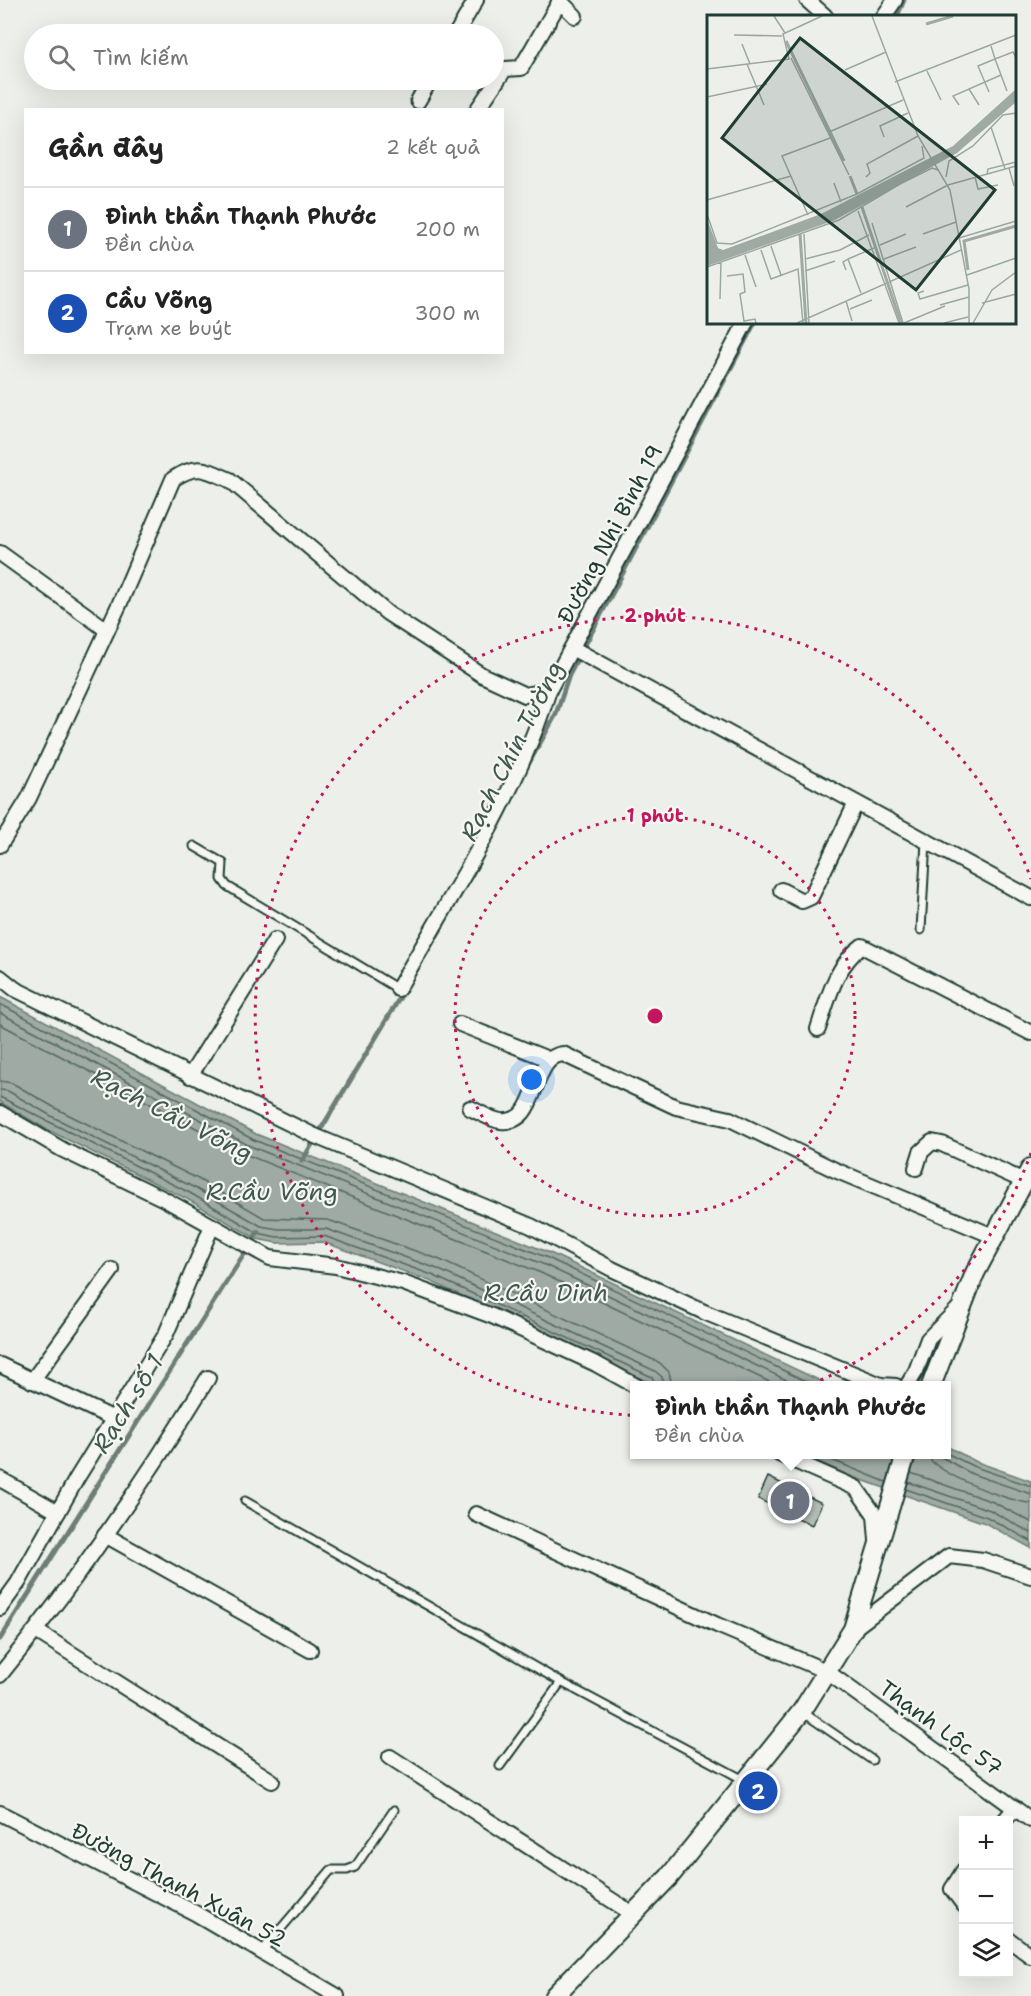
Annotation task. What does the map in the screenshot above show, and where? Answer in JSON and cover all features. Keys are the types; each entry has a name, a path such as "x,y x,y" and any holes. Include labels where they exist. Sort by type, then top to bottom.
{"street":[{"path":"462,24 476,0"},
{"path":"504,70 521,68 560,0 575,16"},
{"path":"807,0 824,15"},
{"path":"885,15 895,0"},
{"path":"418,101 424,90"},
{"path":"478,108 491,90"},
{"name":"Đường Nhị Bình 19","path":"398,989 489,827 537,729 549,690 573,649 745,324"},
{"path":"0,845 29,798 107,630 173,479 189,468 207,469 230,480 387,613 482,675 525,695 549,690"},
{"path":"0,553 107,630"},
{"path":"573,649 1031,898"},
{"path":"781,890 802,901 811,897 856,803"},
{"path":"190,1076 275,939"},
{"path":"818,1029 834,981 850,955 862,946 1031,1033"},
{"path":"0,977 15,989 321,1138 531,1226 612,1269 704,1312 871,1381"},
{"path":"460,1024 548,1059 562,1054 676,1107 730,1119 835,1170 993,1236"},
{"path":"470,1108 501,1121 519,1116 534,1092 548,1059"},
{"path":"0,1113 63,1150 164,1199 270,1258 336,1266 403,1283 492,1316 596,1364 630,1383"},
{"path":"916,1168 921,1152 932,1142 1027,1174 993,1236 962,1304 933,1381"},
{"path":"0,1608 18,1582 112,1418 166,1334 212,1226"},
{"path":"32,1381 112,1270"},
{"path":"910,1381 928,1338 962,1304"},
{"path":"0,1365 112,1418"},
{"path":"0,1675 36,1631 162,1454 208,1378"},
{"path":"788,1459 856,1488 875,1515 877,1548"},
{"path":"554,1996 669,1877 802,1711 853,1629 905,1459"},
{"path":"0,1479 58,1512"},
{"name":"Thạnh Lộc 57","path":"477,1514 717,1625 826,1671 1031,1820"},
{"path":"105,1534 310,1650"},
{"path":"853,1629 950,1556 983,1560 1031,1576"},
{"path":"36,1631 272,1781"},
{"path":"390,1757 633,1914"},
{"path":"1009,1816 1015,1808"},
{"name":"Đường Thạnh Xuân 52","path":"0,1813 195,1913 337,1996"},
{"path":"959,1877 952,1889 959,1899"},
{"path":"1013,1943 1031,1956"}],"lane":[{"path":"921,930 926,841"},
{"path":"194,846 223,863 222,879 227,886 398,989"},
{"path":"245,1501 561,1682 747,1781"},
{"path":"500,1766 561,1682"},
{"path":"802,1711 872,1760"},
{"path":"261,1952 331,1870 347,1870 355,1867 394,1810"}],"water":[{"path":"0,997 256,1134 550,1253 821,1381 646,1381 430,1281 323,1242 277,1243 257,1239 187,1199 46,1129 0,1102"},
{"path":"951,1449 977,1462 1031,1481 1031,1548 985,1523 850,1476 812,1459 951,1459"}],"building":[{"path":"768,1477 822,1503 812,1525 758,1499"}],"waterway":[{"name":"Rạch Chín Tường","path":"897,15 904,0"},
{"name":"Rạch Chín Tường","path":"525,770 556,714 569,675 754,324"},
{"name":"Rạch Chín Tường","path":"302,1161 442,927"},
{"name":"Rạch số 1","path":"0,1639 258,1232"}],"place":[{"name":"Đình thần Thạnh Phước","path":"790,1501"},
{"name":"Cầu Võng","path":"758,1791"}],"water label":[{"name":"Rạch Cầu Võng","path":"172,1115"},
{"name":"R.Cầu Võng","path":"272,1192"},
{"name":"R.Cầu Dinh","path":"546,1293"}]}
